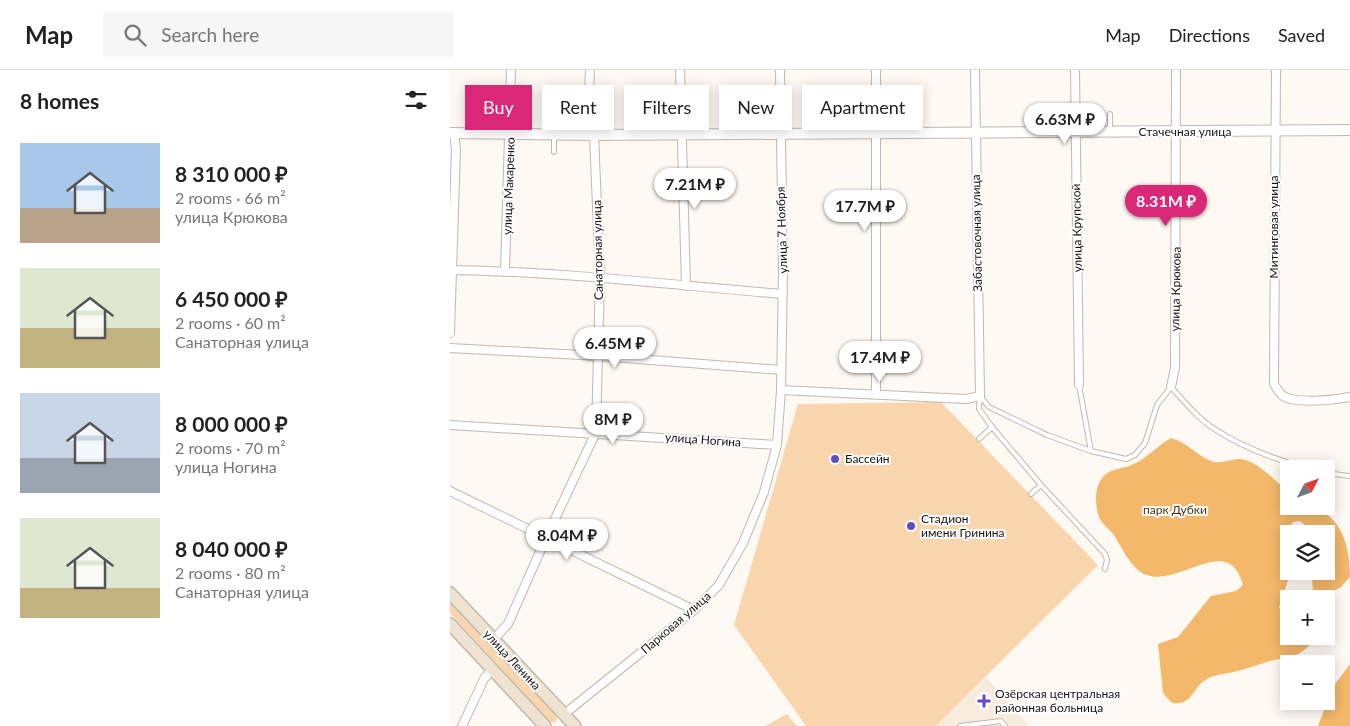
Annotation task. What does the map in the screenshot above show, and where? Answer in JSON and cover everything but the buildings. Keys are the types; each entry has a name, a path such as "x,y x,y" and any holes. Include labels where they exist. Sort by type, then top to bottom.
{"main road":[{"name":"улица Ленина","path":"450,593 562,720 575,726"},
{"name":"улица Ленина","path":"450,624 545,726"}],"street":[{"name":"улица Макаренко","path":"505,271 511,134 511,70"},
{"name":"Санаторная улица","path":"493,640 508,624 596,432 600,278 591,134 590,70"},
{"path":"680,70 686,286"},
{"name":"улица 7 Ноября","path":"780,70 783,294 781,390"},
{"path":"876,70 876,394"},
{"name":"Забастовочная улица","path":"975,70 980,396"},
{"name":"улица Крупской","path":"1075,70 1079,385"},
{"name":"улица Крюкова","path":"1171,386 1175,368 1178,132 1176,70"},
{"name":"Митинговая улица","path":"1276,70 1276,132 1274,141 1274,384 1279,393 1294,400 1350,398"},
{"name":"Стачечная улица","path":"452,133 681,134 975,131 1110,133 1350,130"},
{"path":"450,333 454,270 452,133"},
{"path":"454,270 505,271 783,294"},
{"path":"450,348 599,356 781,370"},
{"path":"781,390 966,398 980,396"},
{"name":"Парковая улица","path":"562,720 694,610 719,585 743,543 764,492 777,445 781,390"},
{"name":"улица Ногина","path":"450,425 596,432 777,445"},
{"path":"450,491 694,610"},
{"path":"462,726 484,679 492,669"}],"lane":[{"path":"1110,114 1110,133"},
{"path":"549,130 554,152"},
{"path":"1079,385 1091,451"},
{"path":"980,396 989,407 997,412 1012,416 1046,435 1091,451 1126,459 1135,456 1145,443 1157,405 1171,386 1198,416 1216,430 1280,460"},
{"path":"980,396 980,409 992,427 1041,485 1105,554 1107,560 1105,569"},
{"path":"979,439 992,427"},
{"path":"1335,474 1350,476"},
{"path":"1031,494 1041,485"},
{"path":"960,726 1001,721 1005,726"}],"shaded area":[{"name":"Стадион имени Гринина","path":"941,402 1098,565 936,726 806,726 734,625 798,404"},
{"path":"450,601 556,715 557,720 554,723 549,721 450,613"},
{"name":"Озёрская центральная районная больница","path":"986,677 1029,726 936,726"},
{"path":"787,714 797,726 765,726"}],"green space":[{"name":"парк Дубки","path":"1171,438 1182,442 1211,461 1241,459 1254,464 1280,484 1280,515 1328,515 1337,524 1346,544 1350,566 1350,577 1341,587 1335,590 1313,590 1312,580 1335,580 1335,525 1305,525 1300,521 1293,522 1291,525 1280,525 1280,580 1288,580 1285,590 1280,590 1280,645 1309,645 1295,655 1280,655 1280,659 1209,678 1202,682 1186,701 1180,703 1172,703 1163,693 1158,644 1178,637 1211,596 1236,591 1243,585 1236,569 1226,562 1213,562 1170,575 1155,577 1142,573 1129,561 1113,534 1100,519 1097,511 1096,492 1100,480 1109,472 1139,461"},
{"path":"1350,664 1350,726 1318,726 1324,710 1335,710 1335,684"}],"place":[{"name":"Бассейн","path":"835,459"},
{"name":"Стадион имени Гринина","path":"911,526"},
{"name":"Озёрская центральная районная больница","path":"984,701"}]}
